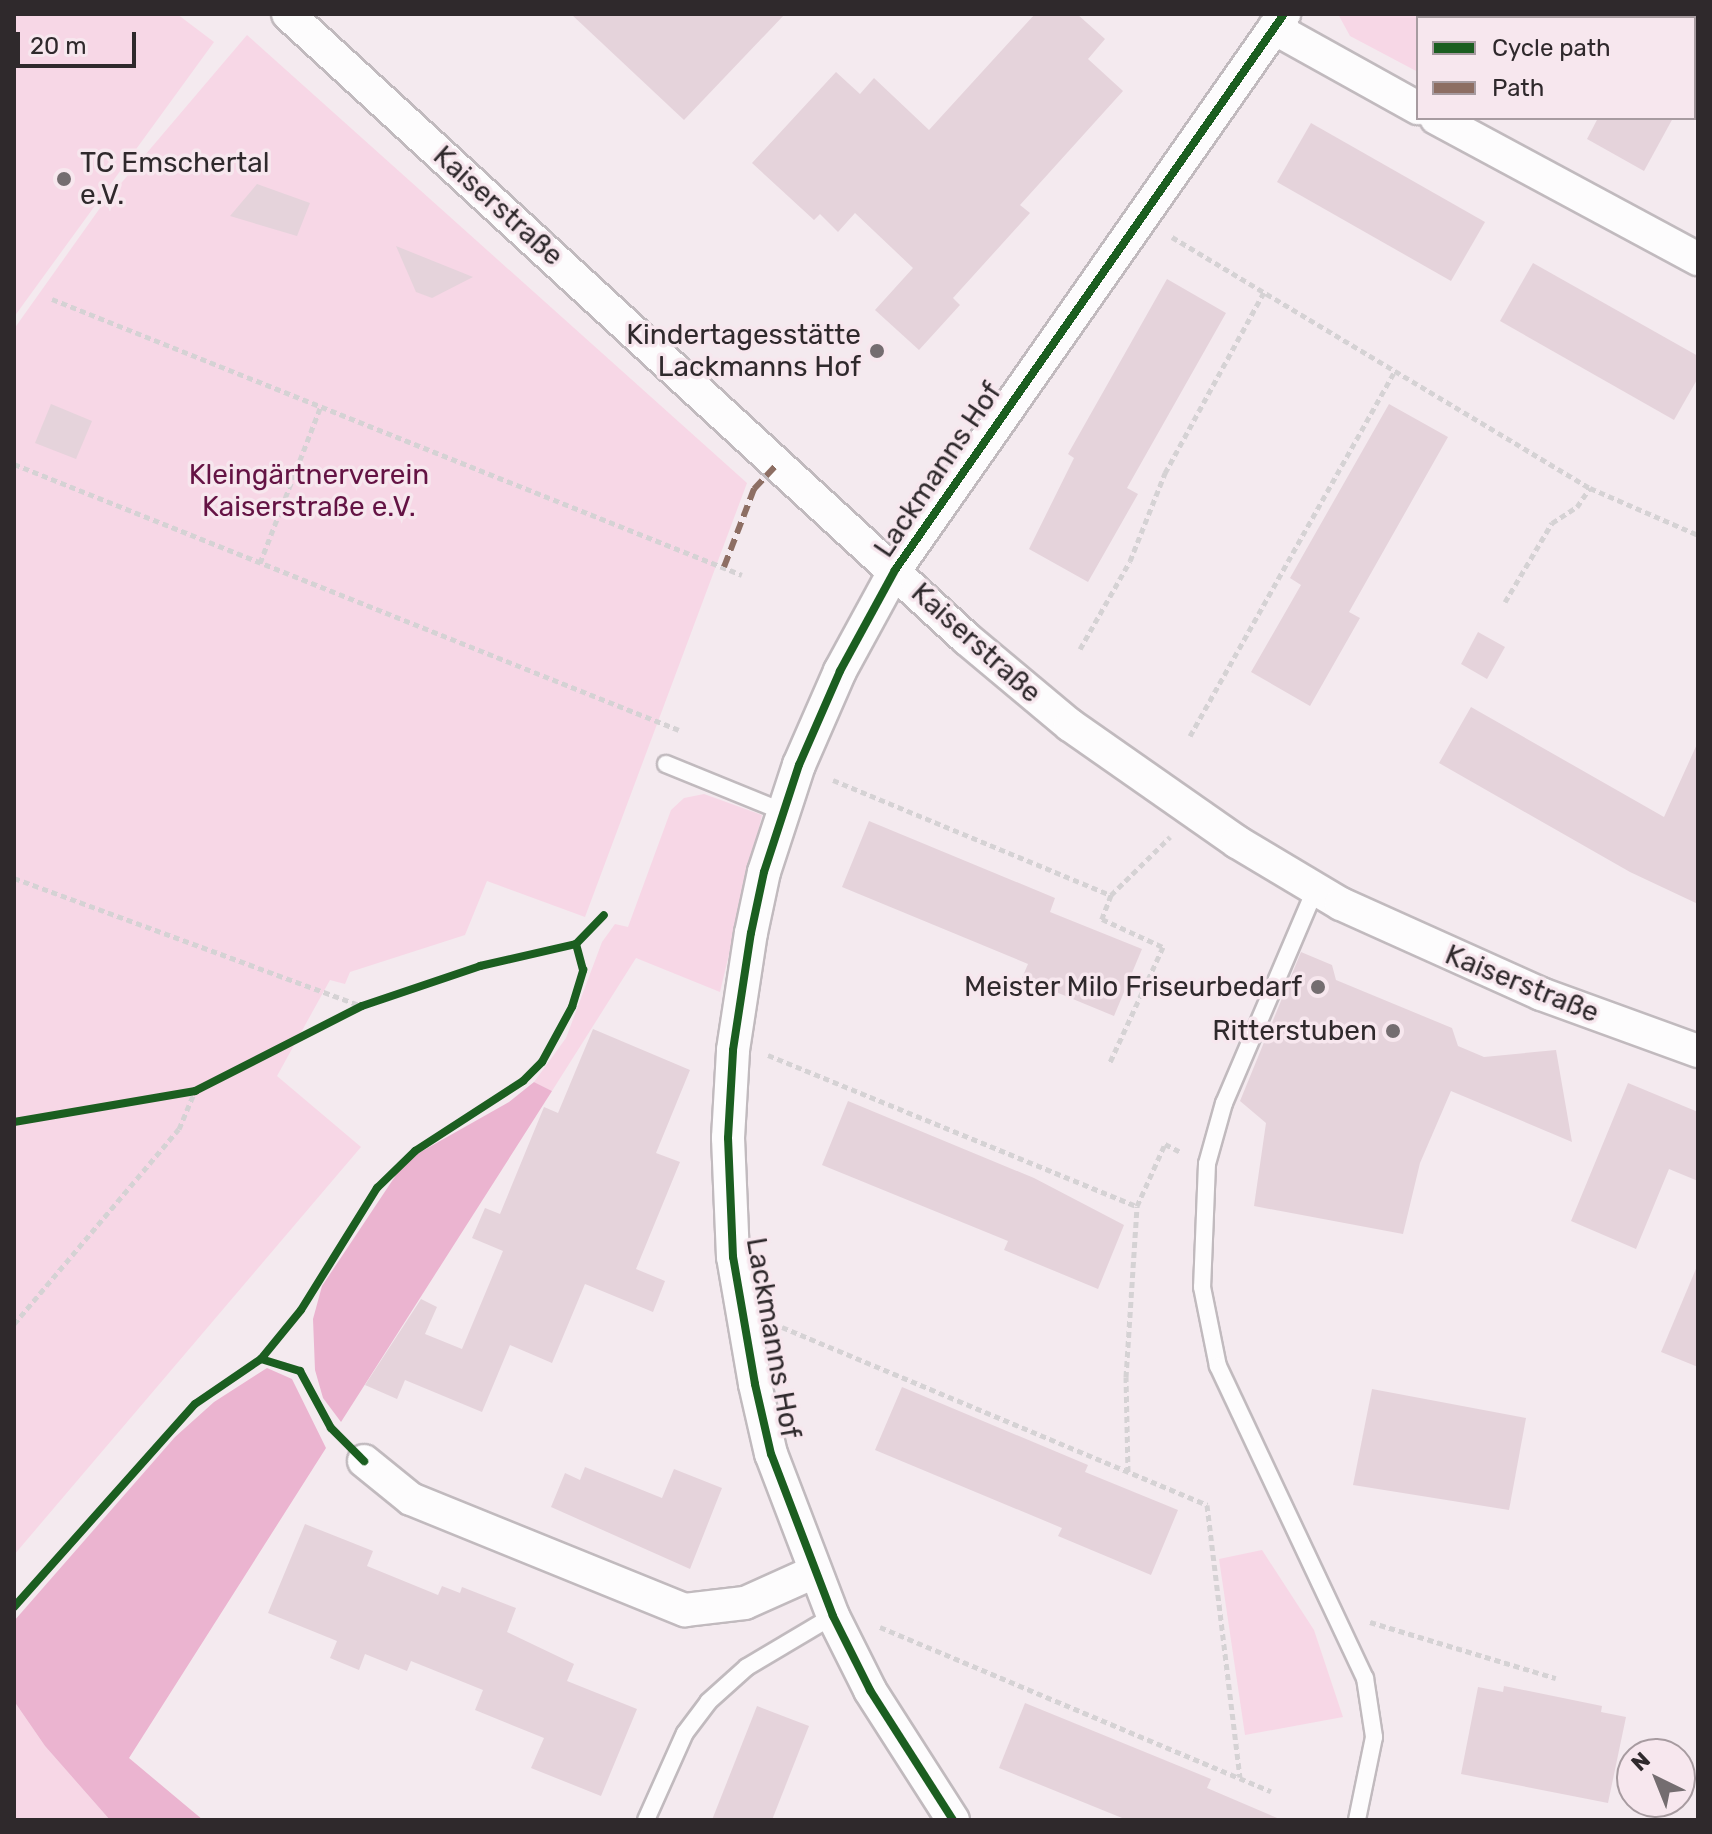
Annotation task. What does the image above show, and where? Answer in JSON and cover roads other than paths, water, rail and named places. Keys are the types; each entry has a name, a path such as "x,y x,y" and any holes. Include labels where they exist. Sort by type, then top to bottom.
{"street":[{"name":"Kaiserstraße","path":"288,14 895,570 1070,725 1187,810 1315,890 1541,994 1698,1051"},
{"name":"Lackmanns Hof","path":"953,1820 870,1690 814,1572 771,1454 740,1310 729,1181 733,1050 751,933 782,811 840,671 895,570 1279,21 1416,107"},
{"path":"1440,120 1698,259"},
{"path":"364,1461 411,1499 685,1610 745,1603 814,1572"}],"lane":[{"path":"666,764 782,811"},
{"path":"1315,890 1224,1103 1207,1164 1202,1287 1209,1339 1338,1621 1372,1705 1371,1769 1357,1820"},
{"path":"646,1820 685,1733 708,1702 747,1667 833,1616"}],"place":[{"name":"TC Emschertal e.V.","path":"64,179"},
{"name":"Kindertagesstätte Lackmanns Hof","path":"877,351"},
{"name":"Meister Milo Friseurbedarf","path":"1318,987"},
{"name":"Ritterstuben","path":"1393,1031"}],"park label":[{"name":"Kleingärtnerverein Kaiserstraße e.V.","path":"309,491"}]}
